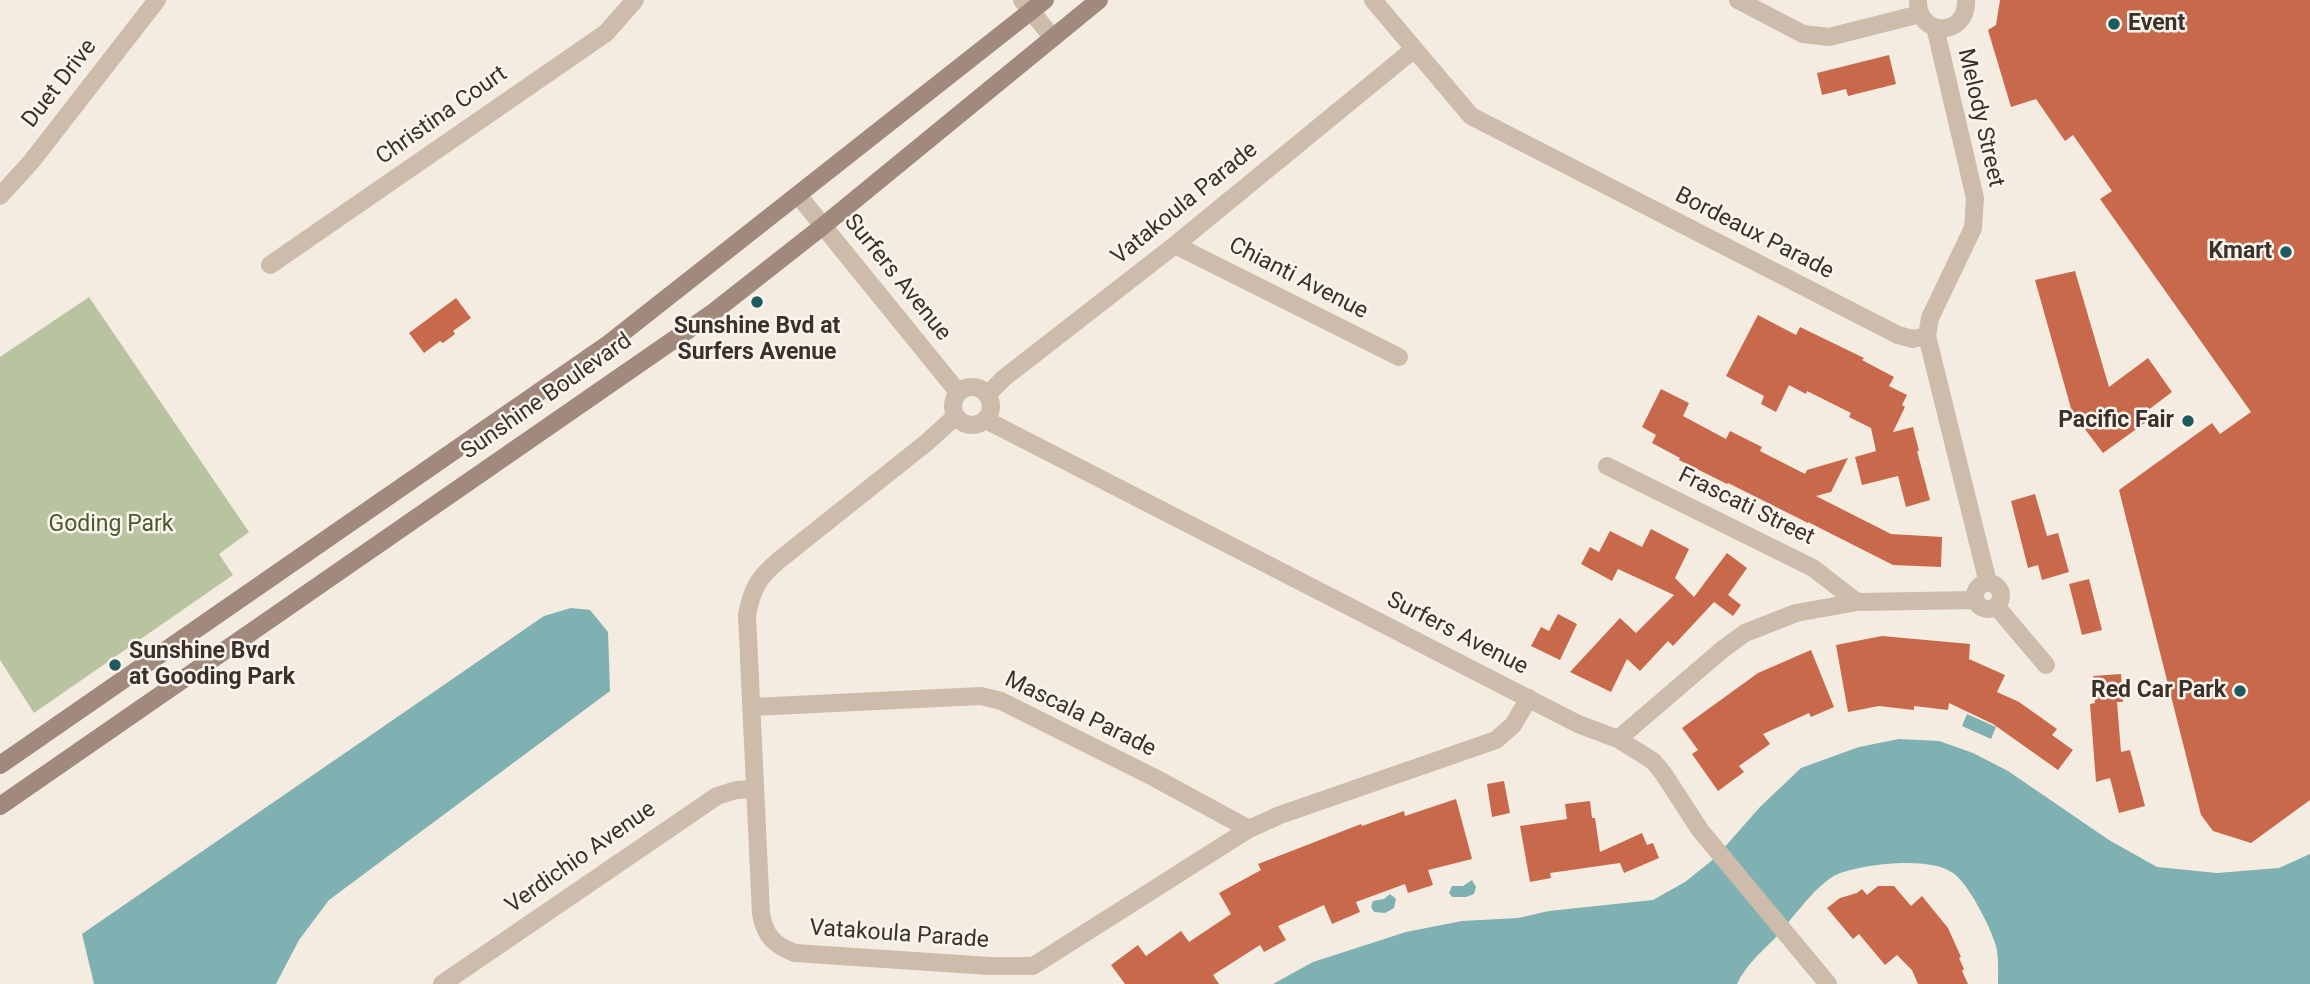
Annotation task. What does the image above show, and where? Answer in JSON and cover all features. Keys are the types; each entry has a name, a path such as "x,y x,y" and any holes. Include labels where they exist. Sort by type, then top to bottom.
{"main road":[{"name":"Sunshine Boulevard","path":"0,806 711,314 1099,0"},
{"name":"Sunshine Boulevard","path":"0,765 607,345 798,195 1033,4"}],"street":[{"name":"Duet Drive","path":"0,196 31,162 157,0"},
{"name":"Christina Court","path":"270,265 606,33 635,0"},
{"name":"Bordeaux Parade","path":"1373,0 1471,117 1898,335 1913,339 1927,336"},
{"path":"1738,0 1803,34 1829,37 1919,7 1924,20 1942,28 1957,23 1965,11 1965,0"},
{"path":"1033,4 1053,38"},
{"name":"Melody Street","path":"1927,336 1930,318 1973,228 1975,198 1935,27"},
{"name":"Vatakoula Parade","path":"987,395 1004,378 1175,244 1413,50"},
{"name":"Surfers Avenue","path":"798,195 958,392"},
{"name":"Chianti Avenue","path":"1175,244 1399,357"},
{"path":"1927,336 1988,583 1999,589 2001,595 1996,606"},
{"path":"977,388 987,395 991,410 986,420 974,426 955,417 953,404 958,392 977,388"},
{"name":"Vatakoula Parade","path":"955,417 762,575 751,595 747,615 761,914 764,931 782,948 795,953 991,975 1033,966 1249,829 1280,815 1496,740 1513,725 1530,698"},
{"name":"Surfers Avenue","path":"986,420 1577,724 1618,739 1653,761 1700,830 1828,984"},
{"name":"Frascati Street","path":"1607,466 1813,568 1857,602"},
{"path":"1976,600 1978,588 1988,583"},
{"path":"1618,739 1745,633 1796,613 1857,602 1976,600 1984,608 1996,606"},
{"path":"1996,606 2046,665"},
{"name":"Mascala Parade","path":"752,707 981,696 1001,701 1155,778 1249,829"},
{"name":"Verdichio Avenue","path":"442,984 708,802 736,790 755,789"}],"green space":[{"name":"Goding Park","path":"89,297 249,532 219,554 233,575 34,713 0,660 0,357"}],"water":[{"path":"571,608 590,610 608,632 610,691 329,900 299,940 276,984 94,984 82,934 544,616"},
{"path":"1967,714 1996,727 1991,739 1962,726"},
{"path":"1899,739 1939,741 1973,753 2008,771 2109,840 2157,867 2217,873 2279,868 2310,854 2310,984 1998,984 1996,946 1966,887 1953,873 1942,868 1896,863 1850,870 1830,878 1750,964 1737,984 1273,984 1313,962 1406,932 1462,921 1518,918 1549,911 1653,900 1685,882 1715,858 1760,807 1801,768 1859,747"},
{"path":"1472,880 1476,887 1474,894 1452,897 1449,893 1452,886 1463,886"},
{"path":"1390,894 1396,899 1394,908 1385,913 1374,912 1371,907 1373,901 1384,899"}],"building":[{"name":"Pacific Fair","path":"2000,0 2310,0 2310,800 2251,843 2213,831 2201,815 2119,490 2212,423 2220,434 2251,412 2100,199 2112,191 2073,135 2065,141 2036,99 2011,107 1988,30 1996,25"},
{"path":"1889,55 1896,84 1848,96 1846,89 1822,95 1817,73"},
{"path":"2075,271 2109,387 2148,358 2172,392 2143,414 2149,420 2103,453 2072,412 2035,280"},
{"path":"456,298 471,318 453,331 455,334 443,343 440,341 424,353 409,333"},
{"path":"1758,315 1796,335 1800,327 1864,358 1862,360 1894,377 1889,386 1907,395 1902,405 1905,407 1893,432 1913,427 1930,500 1906,507 1898,476 1862,485 1855,457 1876,451 1871,428 1849,417 1851,413 1789,385 1776,412 1761,404 1764,396 1726,376"},
{"path":"1661,389 1689,403 1683,416 1726,439 1730,431 1762,447 1760,451 1805,474 1807,470 1848,458 1831,492 1816,496 1891,534 1942,537 1941,567 1893,565 1679,460 1680,458 1652,443 1656,435 1642,427"},
{"path":"2035,494 2047,536 2058,533 2069,572 2042,580 2038,565 2028,568 2011,501"},
{"path":"1651,529 1689,549 1675,578 1694,597 1727,553 1747,568 1728,595 1741,605 1733,616 1714,602 1673,646 1668,641 1640,671 1627,659 1611,692 1570,672 1620,618 1636,633 1674,595 1618,569 1612,581 1581,564 1590,547 1599,552 1610,531 1642,547"},
{"path":"2089,579 2102,630 2082,635 2069,584"},
{"path":"1558,614 1577,624 1560,660 1531,646 1541,627 1549,631"},
{"path":"1882,636 1970,644 1969,659 2005,675 1997,692 2019,702 2057,729 2052,735 2073,750 2058,770 1993,724 1949,703 1948,710 1879,706 1848,712 1836,645"},
{"path":"1811,650 1834,707 1811,717 1809,713 1763,734 1770,744 1739,766 1744,772 1718,791 1692,754 1698,750 1682,728 1758,673"},
{"path":"2121,674 2123,702 2117,702 2121,752 2130,750 2145,806 2119,813 2110,778 2096,782 2090,704 2095,703 2093,676"},
{"path":"1504,781 1510,813 1492,817 1487,784"},
{"path":"1456,799 1472,859 1428,870 1433,885 1408,893 1405,884 1356,902 1360,912 1332,924 1324,905 1278,926 1286,940 1264,952 1260,945 1213,975 1219,984 1125,984 1111,965 1138,945 1146,956 1181,931 1189,942 1231,914 1219,893 1261,870 1258,864 1361,824 1362,826 1404,811 1405,816"},
{"path":"1590,801 1600,852 1642,833 1647,845 1653,843 1659,858 1624,873 1620,863 1550,873 1551,878 1530,882 1520,826 1567,819 1565,804"},
{"path":"1878,886 1894,886 1911,906 1922,896 1948,928 1961,957 1959,958 1964,969 1962,971 1968,984 1918,984 1912,970 1897,955 1885,965 1859,934 1853,939 1827,908 1840,898 1862,889 1867,895"}],"place":[{"name":"Event","path":"2114,24"},
{"name":"Kmart","path":"2286,252"},
{"name":"Sunshine Bvd at Surfers Avenue","path":"757,302"},
{"name":"Pacific Fair","path":"2188,421"},
{"name":"Sunshine Bvd at Gooding Park","path":"115,665"},
{"name":"Red Car Park","path":"2240,691"}]}
